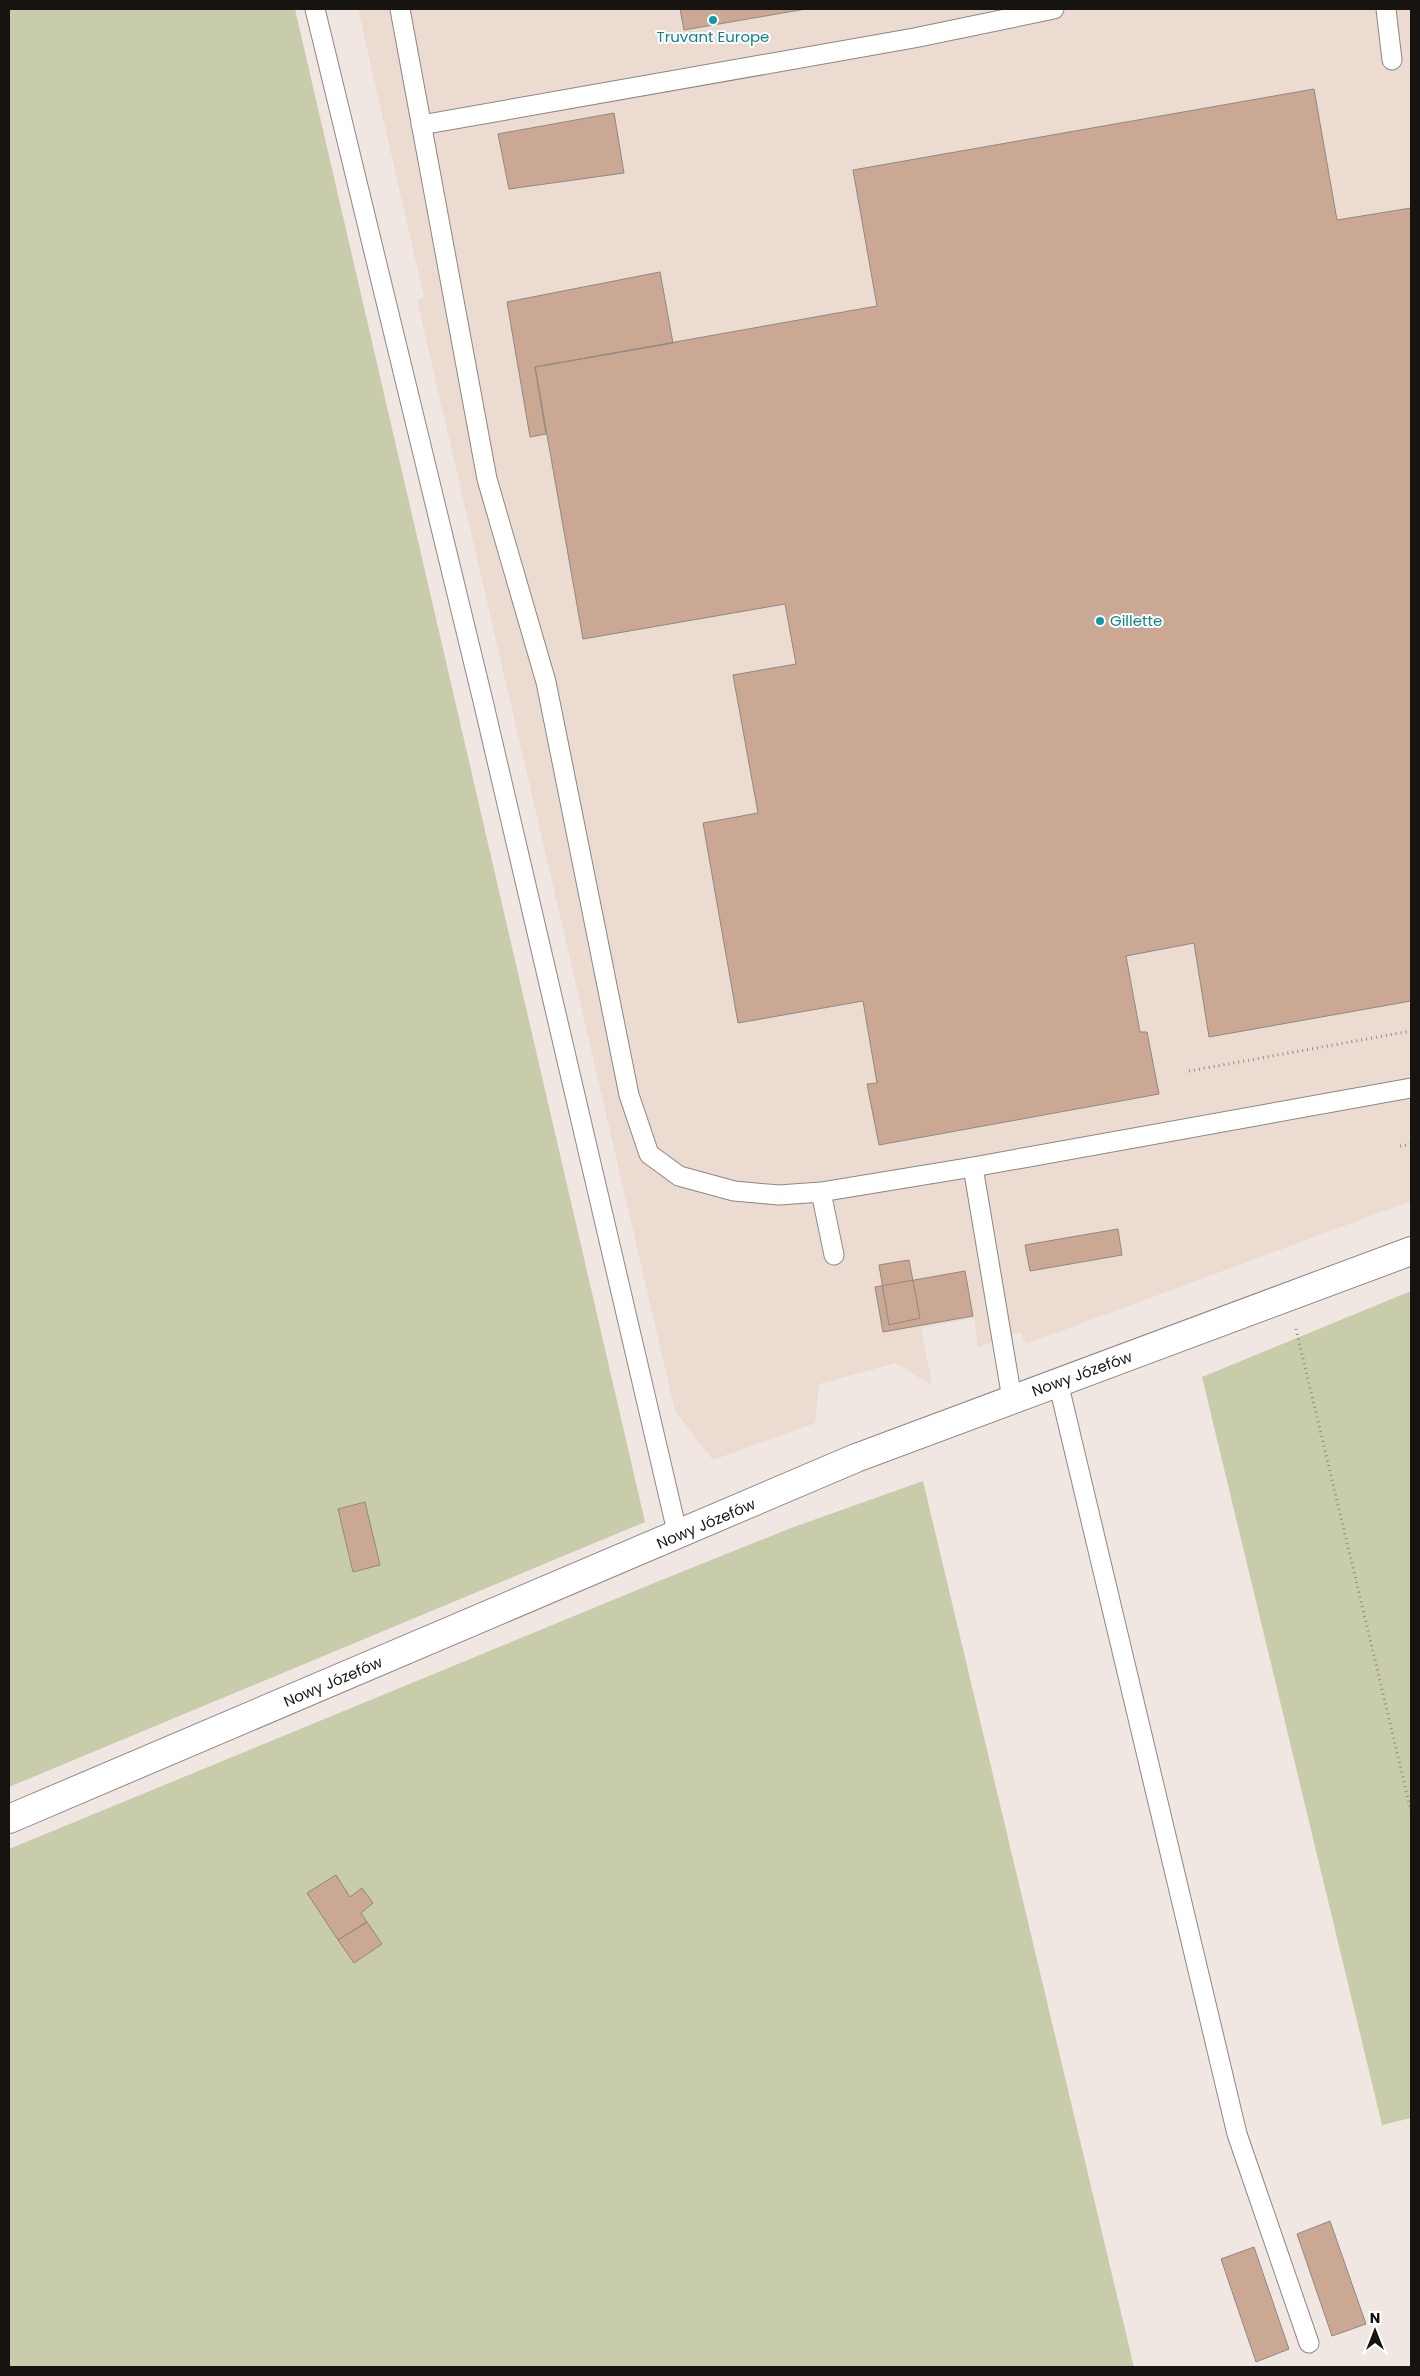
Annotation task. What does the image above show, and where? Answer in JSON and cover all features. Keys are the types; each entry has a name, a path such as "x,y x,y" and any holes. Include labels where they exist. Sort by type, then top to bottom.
{"street":[{"name":"Nowy Józefów","path":"9,1818 678,1536 856,1458 1411,1251"}],"lane":[{"path":"315,9 483,701 678,1536"},
{"path":"400,9 487,479 546,682 629,1095 649,1154 679,1176 734,1191 779,1194 821,1192 973,1168 1411,1088"},
{"path":"421,125 914,38 1054,9"},
{"path":"1386,9 1392,60"},
{"path":"973,1168 1012,1399"},
{"path":"821,1192 834,1255"},
{"path":"1058,1382 1237,2134 1309,2343"}],"path":[{"path":"1189,1071 1411,1031"},
{"path":"1400,1146 1411,1144"},
{"path":"1289,1297 1411,1811"}],"shaded area":[{"path":"358,9 1411,9 1411,1201 1026,1344 1020,1332 978,1347 974,1318 921,1328 932,1383 929,1384 896,1363 819,1384 815,1423 713,1460 675,1411 417,300 424,297"}],"green space":[{"path":"9,9 295,9 645,1522 9,1787"},
{"path":"1411,1291 1411,2118 1382,2125 1202,1377"},
{"path":"923,1481 1134,2367 9,2367 9,1849 659,1581 791,1528"}],"building":[{"name":"Truvant Europe","path":"680,9 806,9 684,30"},
{"name":"Gillette","path":"1314,89 1337,220 1411,208 1411,1001 1209,1037 1194,943 1126,956 1140,1032 1147,1032 1159,1094 879,1145 867,1084 877,1083 863,1001 738,1023 703,823 758,813 733,675 796,664 785,604 583,639 535,367 877,306 853,170"},
{"path":"614,113 624,173 509,189 498,134"},
{"path":"660,272 673,343 535,367 546,434 530,437 507,302"},
{"path":"1118,1229 1122,1255 1030,1271 1025,1245"},
{"path":"909,1260 920,1318 889,1325 879,1265"},
{"path":"965,1271 973,1316 883,1332 875,1287"},
{"path":"365,1502 380,1565 353,1572 338,1509"},
{"path":"336,1875 350,1897 362,1888 373,1903 361,1913 367,1922 338,1940 307,1893"},
{"path":"367,1922 382,1944 354,1963 338,1940"},
{"path":"1330,2221 1366,2324 1332,2336 1297,2234"},
{"path":"1254,2247 1289,2349 1256,2362 1221,2259"}],"place":[{"name":"Truvant Europe","path":"713,20"},
{"name":"Gillette","path":"1100,621"}]}
